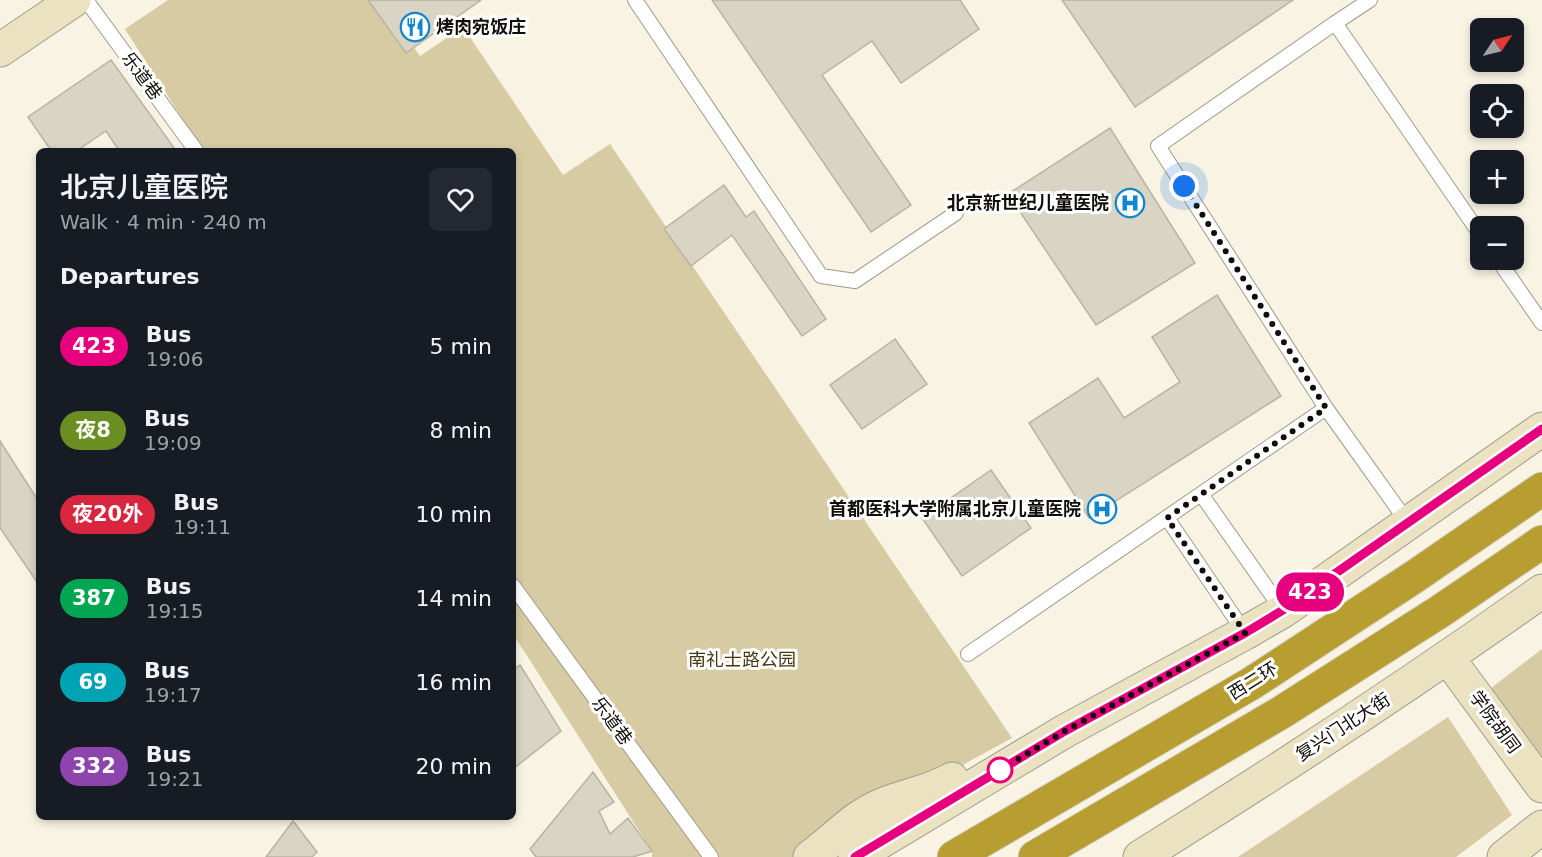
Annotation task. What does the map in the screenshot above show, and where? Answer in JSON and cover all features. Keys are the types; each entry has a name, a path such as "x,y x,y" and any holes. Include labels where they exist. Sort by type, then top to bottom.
{"highway":[{"name":"西二环","path":"954,857 1252,683 1414,577 1542,489"},
{"path":"1035,857 1282,712 1439,612 1542,542"}],"street":[{"path":"0,50 74,0"},
{"path":"855,857 1065,731 1283,610 1542,429"},
{"name":"复兴门北大街","path":"1140,857 1448,658 1542,591"},
{"name":"学院胡同","path":"1448,658 1542,786"},
{"path":"810,857 846,827 881,805 940,786 1022,740 1065,731"},
{"path":"1151,857 1212,812"},
{"path":"1504,857 1542,827"}],"lane":[{"name":"乐道巷","path":"86,0 194,148"},
{"path":"635,0 821,276 855,281 956,213"},
{"path":"1370,0 1158,146 1326,408 1408,523"},
{"path":"1335,23 1470,219"},
{"path":"1505,270 1542,323"},
{"path":"968,654 1326,408"},
{"path":"1201,494 1283,610"},
{"path":"1167,518 1245,633"},
{"name":"乐道巷","path":"516,590 711,857"}],"green space":[{"name":"南礼士路公园","path":"168,0 382,0 420,56 463,27 563,175 610,144 1012,738 794,857 652,857 652,851 516,639 516,148 201,148 125,29"},
{"path":"1542,649 1542,764 1486,692"},
{"path":"1448,717 1512,815 1456,857 1238,857"}],"building":[{"name":"烤肉宛饭庄","path":"368,0 481,0 406,53"},
{"path":"712,0 960,0 979,29 901,83 872,41 822,75 911,205 871,232"},
{"path":"1062,0 1293,0 1135,107"},
{"path":"111,60 174,148 117,148 106,131 81,148 49,148 28,117"},
{"path":"1110,128 1195,263 1096,325 1008,194"},
{"path":"724,185 746,217 754,211 826,319 802,336 732,235 691,266 664,229"},
{"path":"1217,295 1281,396 1089,518 1029,423 1098,378 1124,418 1180,382 1152,337"},
{"path":"895,339 927,384 862,429 830,385"},
{"path":"0,441 36,497 36,581 0,528"},
{"path":"991,470 1031,528 962,576 922,518"},
{"path":"520,665 561,731 516,767 516,668"},
{"path":"593,772 614,802 599,811 610,834 628,818 652,851 633,857 536,857 530,849"},
{"path":"293,821 317,852 312,857 266,857"}],"bus line":[{"name":"423","path":"855,857 1065,731 1283,610 1542,429"}],"place":[{"name":"烤肉宛饭庄","path":"415,27"},
{"name":"北京新世纪儿童医院","path":"1130,203"},
{"name":"首都医科大学附属北京儿童医院","path":"1102,509"}],"route":[{"path":"1000,770 1065,731 1245,633 1167,518 1326,408 1184,186"}]}
